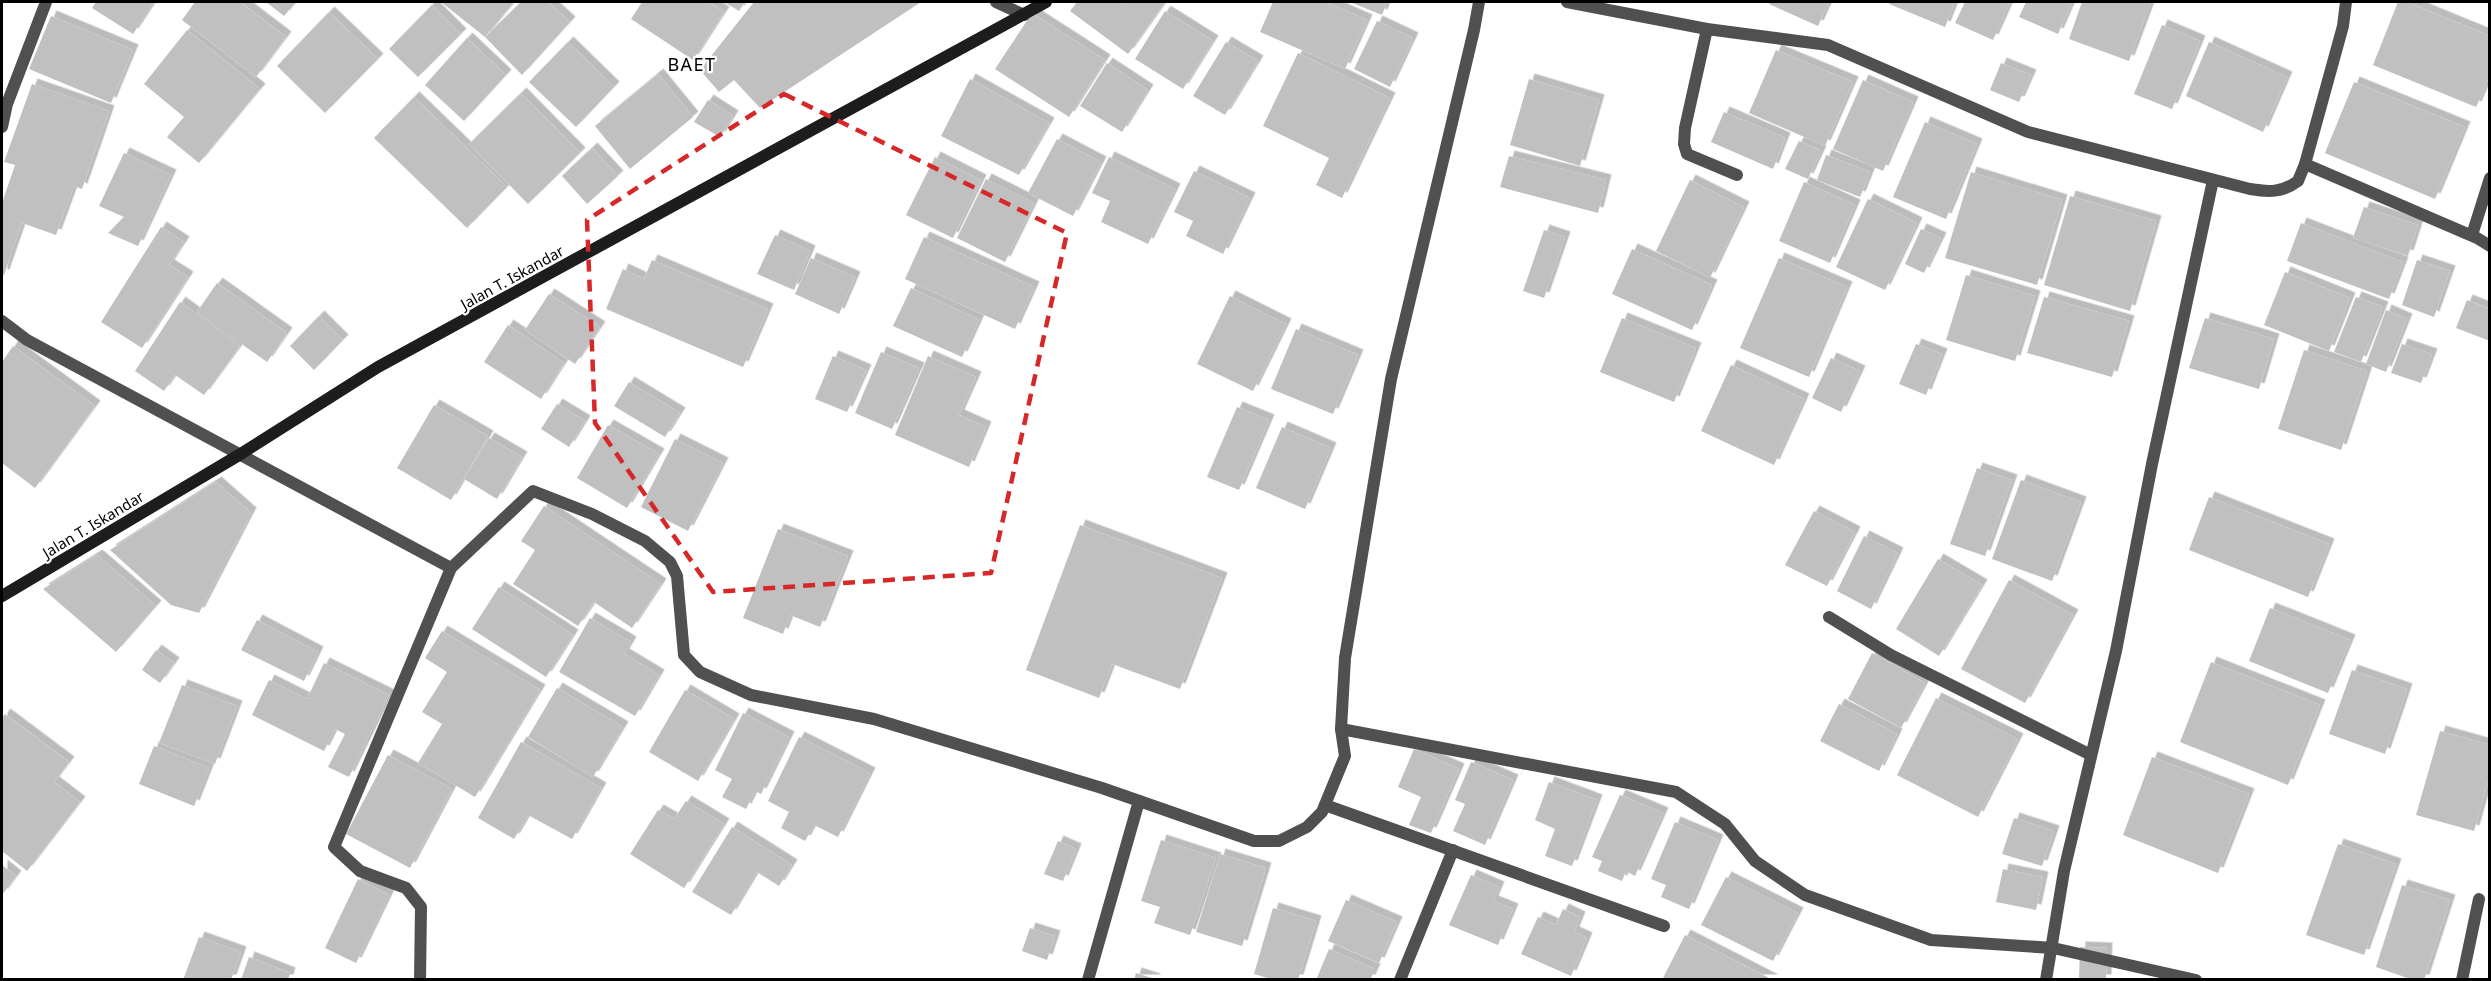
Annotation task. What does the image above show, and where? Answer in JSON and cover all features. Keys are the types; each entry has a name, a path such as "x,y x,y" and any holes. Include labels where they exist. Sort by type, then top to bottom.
{"street":[{"path":"2,127 7,104 46,2"},
{"path":"996,2 1024,15"},
{"name":"Jalan T. Iskandar","path":"2,596 239,455 378,367 1046,2"},
{"path":"420,980 421,907 406,888 360,871 334,847 451,568 533,491 592,514 645,541 670,562 677,576 684,655 700,672 751,695 874,719 1139,801 1254,841 1279,841 1307,827 1322,812 1345,756 1341,729 1345,658 1391,379 1479,2"},
{"path":"1567,2 1707,30 1828,45 2028,132 2250,189 2279,191 2298,182 2305,164 2343,26 2346,2"},
{"path":"1707,30 1685,128 1684,144 1687,154 1737,176"},
{"path":"2305,164 2472,235 2490,246"},
{"path":"2472,235 2490,178"},
{"path":"2046,980 2064,872 2116,651 2152,464 2213,180"},
{"path":"2,321 27,340 451,568"},
{"path":"1828,617 1891,655 2091,755"},
{"path":"1341,729 1676,792 1725,824 1755,861 1805,895 1931,939 2053,948 2196,980"},
{"path":"1088,980 1139,801"},
{"path":"1325,805 1664,926"},
{"path":"1400,980 1453,850"},
{"path":"2462,980 2479,899"}],"highlighted area":[{"path":"784,94 1067,233 991,573 713,592 595,423 587,220"}],"building":[{"path":"96,2 154,2 133,34 92,8"},
{"path":"195,2 240,2 286,37 256,77 182,20"},
{"path":"266,2 296,2 284,16"},
{"path":"441,2 514,2 485,37"},
{"path":"521,2 548,2 570,22 522,75 485,37"},
{"path":"642,2 708,2 724,12 693,60 631,19"},
{"path":"724,2 745,2 739,11"},
{"path":"754,2 921,2 760,108 734,80 719,92 700,70"},
{"path":"1077,2 1122,2 1126,4 1128,2 1165,2 1128,54 1070,11"},
{"path":"1273,2 1326,2 1367,20 1345,69 1260,32"},
{"path":"1350,2 1387,2 1382,15"},
{"path":"1770,2 1829,2 1818,26 1769,4"},
{"path":"1890,2 1955,2 1945,27 1889,4"},
{"path":"1965,2 2010,2 1993,40 1955,23"},
{"path":"2026,2 2072,2 2058,34 2019,17"},
{"path":"2082,2 2151,2 2129,61 2069,39"},
{"path":"2398,2 2407,2 2490,36 2490,75 2476,107 2373,65"},
{"path":"432,5 461,34 418,77 389,49"},
{"path":"1165,11 1213,41 1183,89 1135,59"},
{"path":"329,12 378,59 325,113 277,66"},
{"path":"1032,13 1105,60 1069,117 995,69"},
{"path":"51,16 133,50 111,103 29,69"},
{"path":"1377,21 1413,38 1390,87 1354,69"},
{"path":"2162,25 2200,41 2172,109 2134,94"},
{"path":"187,30 260,89 199,163 167,137 184,117 144,84"},
{"path":"467,38 506,75 464,121 425,85"},
{"path":"568,42 614,87 576,127 529,82"},
{"path":"1226,42 1258,61 1225,115 1193,96"},
{"path":"2209,42 2287,77 2263,132 2186,96"},
{"path":"1776,50 1853,82 1825,146 1749,113"},
{"path":"1298,53 1390,98 1342,198 1316,185 1329,158 1263,126"},
{"path":"1107,63 1148,90 1122,132 1080,106"},
{"path":"2001,63 2031,75 2019,102 1990,90"},
{"path":"658,74 693,117 630,169 595,126"},
{"path":"970,79 1049,123 1019,175 941,136"},
{"path":"1529,79 1599,100 1580,166 1510,145"},
{"path":"1863,80 1913,102 1883,171 1833,149"},
{"path":"2354,82 2465,127 2435,199 2325,153"},
{"path":"32,84 109,111 82,189 74,186 56,235 22,223 4,275 2,275 2,203 15,165 4,162"},
{"path":"521,93 580,153 528,204 469,144"},
{"path":"414,97 507,187 467,228 374,138"},
{"path":"708,100 733,116 720,137 694,122"},
{"path":"1724,112 1785,138 1773,169 1711,142"},
{"path":"1925,122 1977,144 1946,219 1893,197"},
{"path":"1057,139 1101,162 1073,216 1028,193"},
{"path":"1799,141 1821,151 1808,179 1785,169"},
{"path":"592,148 618,176 587,204 562,176"},
{"path":"124,153 171,175 138,246 108,233 124,217 99,206"},
{"path":"1826,155 1870,172 1860,197 1817,180"},
{"path":"1509,156 1606,180 1598,213 1500,187"},
{"path":"935,157 981,180 953,238 906,215"},
{"path":"1109,157 1175,189 1148,244 1101,222 1110,201 1092,193"},
{"path":"1194,171 1250,198 1223,254 1186,236 1193,221 1174,212"},
{"path":"1971,172 2062,200 2037,285 1945,258"},
{"path":"986,179 1034,203 1005,262 957,238"},
{"path":"1690,180 1744,207 1710,278 1656,251"},
{"path":"1804,182 1855,205 1830,263 1779,241"},
{"path":"2070,196 2156,221 2130,311 2044,285"},
{"path":"1868,199 1917,223 1885,290 1836,267"},
{"path":"2364,207 2418,225 2408,256 2353,238"},
{"path":"2301,223 2403,262 2389,299 2287,261"},
{"path":"161,227 184,242 169,265 188,277 142,348 101,322"},
{"path":"1921,229 1941,238 1924,273 1905,264"},
{"path":"1544,230 1565,237 1544,298 1523,291"},
{"path":"775,235 810,251 794,290 757,274"},
{"path":"924,237 1034,287 1015,329 905,279"},
{"path":"1632,249 1712,285 1692,330 1612,294"},
{"path":"811,258 855,277 839,314 795,294"},
{"path":"1779,258 1847,287 1809,377 1740,348"},
{"path":"652,260 768,309 743,367 606,309 623,269 644,279"},
{"path":"2417,260 2450,271 2434,317 2402,305"},
{"path":"2285,272 2350,298 2329,351 2264,325"},
{"path":"1966,275 2035,296 2015,361 1946,340"},
{"path":"217,283 287,333 267,362 197,312"},
{"path":"911,288 979,320 962,357 893,326"},
{"path":"549,294 600,327 575,364 525,330"},
{"path":"1230,296 1286,324 1253,391 1197,364"},
{"path":"2044,297 2129,321 2112,377 2027,353"},
{"path":"2356,297 2383,307 2361,362 2334,352"},
{"path":"2467,300 2490,309 2490,341 2456,328"},
{"path":"180,302 240,346 204,395 175,375 164,391 135,371"},
{"path":"2386,310 2407,319 2386,372 2366,364"},
{"path":"319,316 343,340 314,370 290,346"},
{"path":"1622,318 1696,348 1674,402 1600,372"},
{"path":"2205,318 2274,339 2259,389 2189,368"},
{"path":"508,325 564,363 541,399 484,362"},
{"path":"1296,329 1358,355 1333,414 1271,389"},
{"path":"1916,344 1942,354 1926,395 1899,384"},
{"path":"2402,344 2432,354 2421,383 2391,373"},
{"path":"13,346 95,406 35,488 2,463 2,362"},
{"path":"2304,350 2367,371 2341,450 2278,429"},
{"path":"881,352 919,368 892,429 855,413"},
{"path":"833,356 866,370 847,412 815,399"},
{"path":"928,356 976,377 959,415 986,427 969,467 895,435"},
{"path":"1831,358 1860,371 1841,412 1812,398"},
{"path":"1731,365 1804,399 1774,465 1701,431"},
{"path":"629,382 680,413 665,437 614,406"},
{"path":"557,404 585,421 569,447 541,429"},
{"path":"434,405 488,436 451,500 397,468"},
{"path":"1237,407 1269,420 1239,490 1207,477"},
{"path":"608,425 659,454 627,508 577,478"},
{"path":"1282,427 1331,448 1305,509 1256,488"},
{"path":"489,438 522,457 497,499 464,479"},
{"path":"675,439 723,463 688,531 641,507"},
{"path":"1977,468 2012,480 1985,556 1950,544"},
{"path":"2021,480 2081,502 2052,581 1992,559"},
{"path":"216,482 251,513 199,613 171,605 110,550"},
{"path":"2209,497 2329,544 2308,597 2189,550"},
{"path":"544,506 661,584 632,628 594,602 578,626 513,584 535,550 521,541"},
{"path":"1814,511 1855,532 1827,586 1785,565"},
{"path":"1080,525 1222,578 1180,689 1112,664 1099,698 1026,670"},
{"path":"778,529 848,556 820,627 790,615 783,634 743,618"},
{"path":"1864,536 1898,553 1871,609 1837,591"},
{"path":"97,555 156,606 116,652 43,589"},
{"path":"1938,559 1982,585 1939,656 1896,629"},
{"path":"2009,580 2073,615 2025,703 1961,669"},
{"path":"499,587 573,635 546,677 472,629"},
{"path":"2270,608 2350,640 2328,693 2249,661"},
{"path":"590,618 631,642 624,654 659,675 635,716 559,672"},
{"path":"257,620 318,652 304,681 241,650"},
{"path":"442,631 540,690 475,797 418,763 442,724 422,712 447,672 425,658"},
{"path":"156,650 174,663 160,683 142,670"},
{"path":"1872,653 1925,683 1901,728 1848,699"},
{"path":"2211,662 2320,705 2288,785 2180,742"},
{"path":"324,663 389,695 349,777 328,767 345,734 335,729 324,751 252,715 269,680 307,699"},
{"path":"2352,670 2407,689 2385,754 2329,734"},
{"path":"182,685 237,706 215,764 159,743"},
{"path":"557,688 623,727 593,777 528,737"},
{"path":"685,690 734,719 698,781 649,752"},
{"path":"1936,698 2018,739 1978,817 1897,775"},
{"path":"1839,704 1897,734 1879,771 1820,741"},
{"path":"743,713 789,737 761,794 755,791 746,809 722,797 732,779 715,770"},
{"path":"5,714 69,762 54,782 80,802 27,871 2,851 2,718"},
{"path":"2440,731 2490,745 2490,774 2474,831 2416,815"},
{"path":"799,737 870,773 838,837 814,825 805,841 781,828 789,812 768,801"},
{"path":"521,742 601,788 572,839 528,815 514,839 478,818"},
{"path":"154,746 209,768 194,806 139,784"},
{"path":"1414,749 1459,769 1431,833 1409,825 1421,797 1398,787"},
{"path":"388,755 452,789 410,868 346,834"},
{"path":"2152,757 2249,794 2218,873 2123,835"},
{"path":"1471,762 1513,780 1485,845 1453,831 1465,804 1455,800"},
{"path":"1549,782 1597,800 1572,866 1545,856 1555,829 1535,820"},
{"path":"1620,795 1663,813 1635,876 1626,871 1622,881 1598,871 1602,861 1592,857"},
{"path":"686,801 724,824 684,888 630,854 658,810 674,819"},
{"path":"2014,818 2054,831 2042,866 2002,854"},
{"path":"1675,822 1718,840 1689,909 1661,897 1666,885 1651,879"},
{"path":"732,827 792,865 779,886 757,872 731,915 692,892"},
{"path":"1161,840 1216,858 1190,935 1154,923 1160,907 1141,901"},
{"path":"1058,841 1076,849 1063,881 1044,874"},
{"path":"2338,844 2396,864 2364,955 2306,935"},
{"path":"1220,854 1266,868 1242,946 1196,932"},
{"path":"2,865 16,876 2,895"},
{"path":"2003,869 2043,877 2036,910 1996,902"},
{"path":"1471,875 1499,887 1493,901 1513,909 1498,945 1449,925"},
{"path":"1726,877 1798,913 1773,961 1701,925"},
{"path":"358,879 389,895 356,963 325,948"},
{"path":"2402,885 2450,900 2424,980 2413,980 2376,967"},
{"path":"1346,900 1397,922 1379,963 1328,941"},
{"path":"1273,908 1316,921 1298,980 1275,980 1254,974"},
{"path":"1563,909 1580,917 1574,932 1587,938 1571,976 1521,954 1538,917 1556,925"},
{"path":"1030,928 1055,936 1047,960 1022,951"},
{"path":"1685,935 1773,980 1662,980"},
{"path":"199,937 241,952 231,980 183,980"},
{"path":"2080,947 2107,948 2106,980 2079,980"},
{"path":"1329,949 1375,969 1370,980 1316,980"},
{"path":"249,957 290,973 288,980 241,980"},
{"path":"1136,973 1155,979 1155,980 1134,980"}],"district":[{"name":"BAET","path":"692,64"}]}
